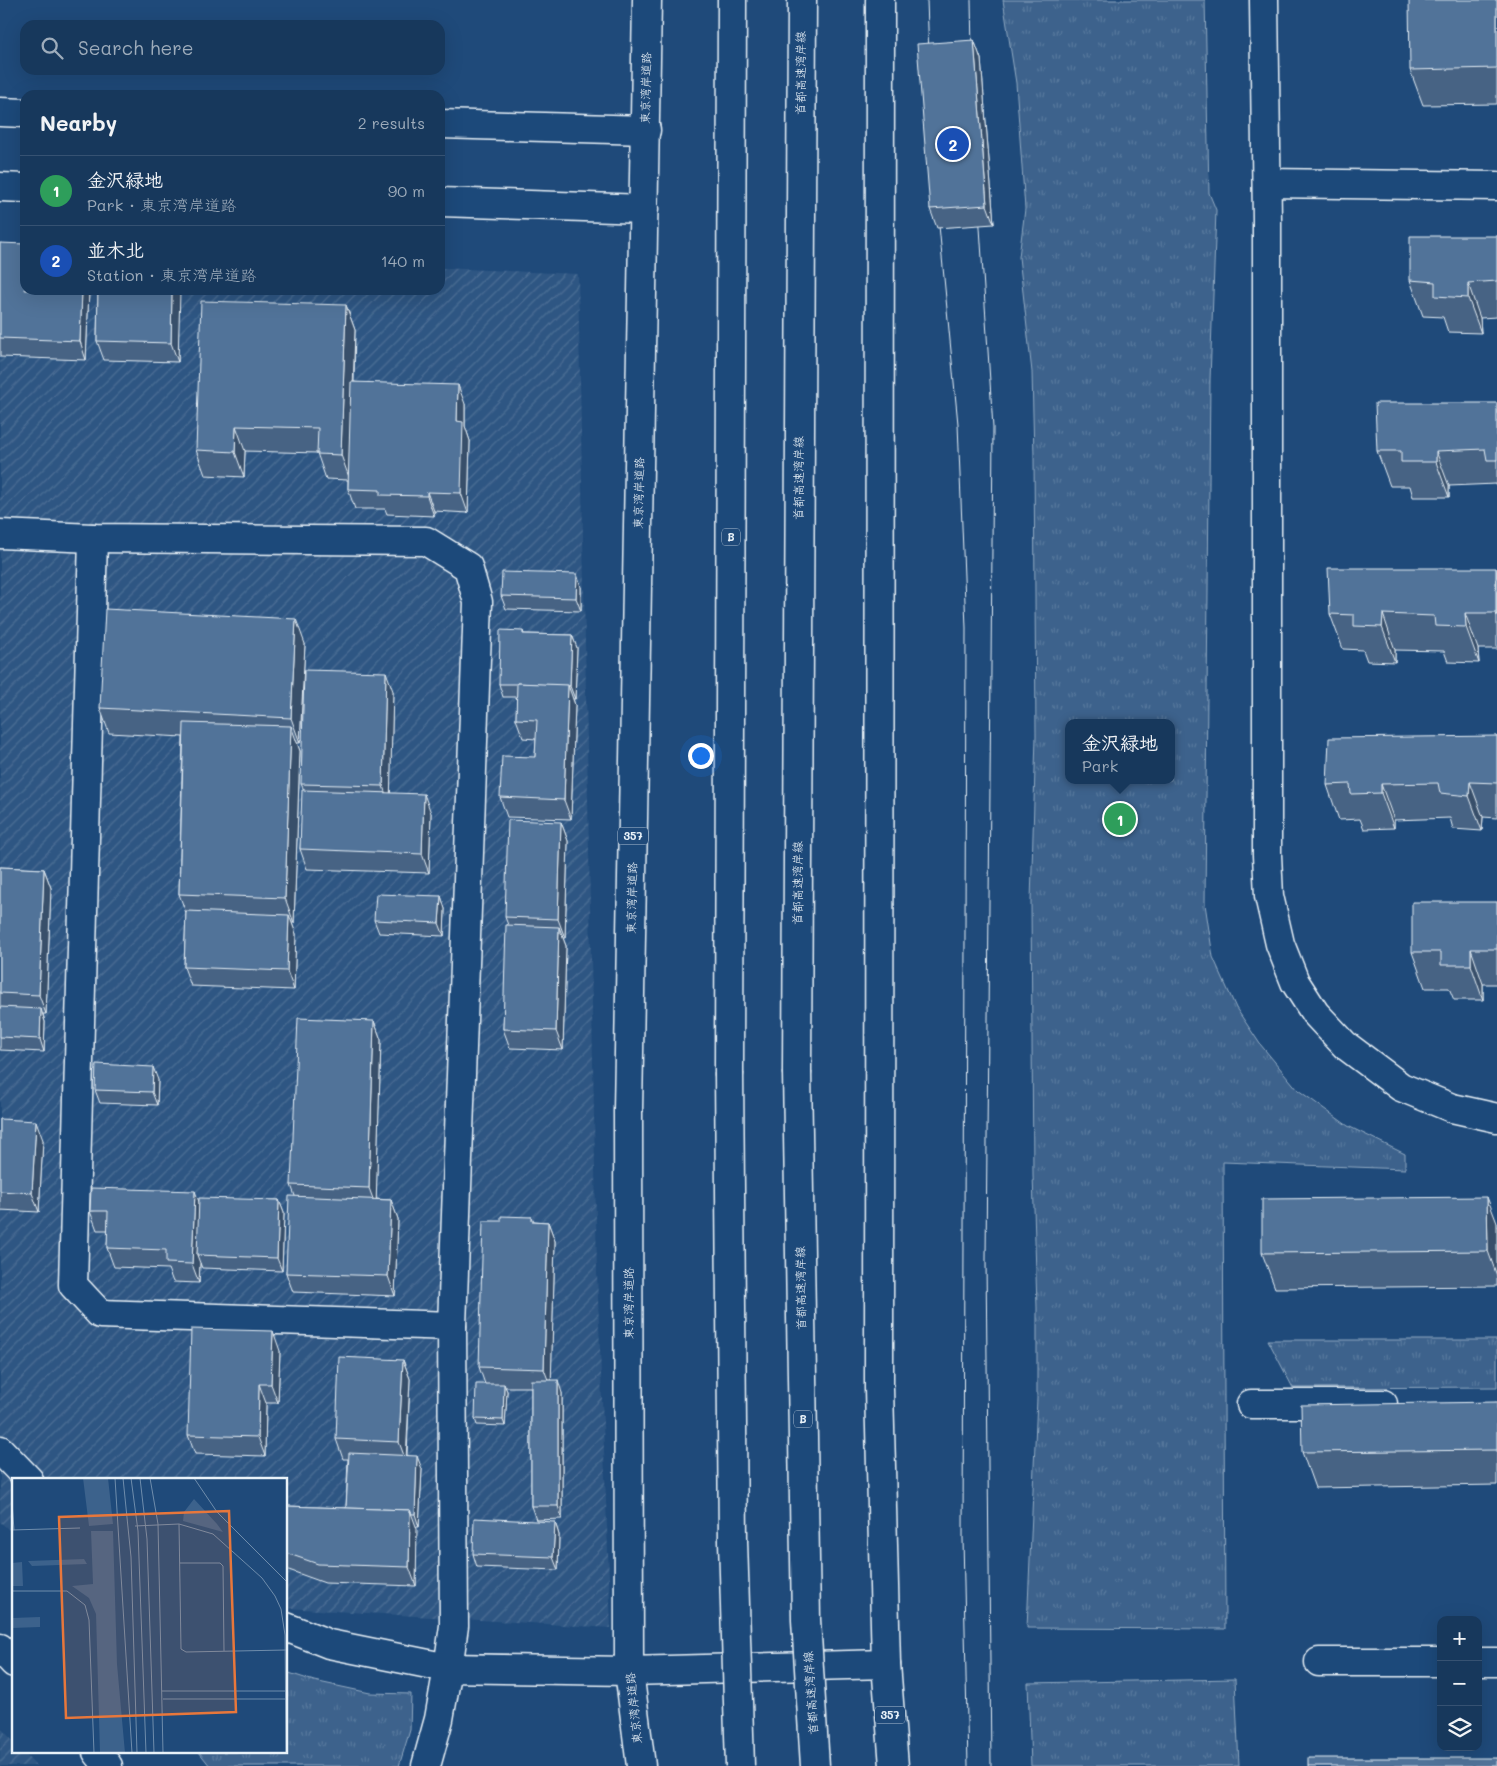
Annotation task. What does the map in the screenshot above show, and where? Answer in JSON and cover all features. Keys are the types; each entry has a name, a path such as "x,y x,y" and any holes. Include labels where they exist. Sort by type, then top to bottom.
{"main road":[{"name":"東京湾岸道路","path":"641,1766 629,1671 628,1111 647,0"},
{"name":"B","path":"732,0 729,1073 733,1541 740,1766"},
{"name":"首都高速湾岸線","path":"802,0 797,1072 806,1620 816,1766"},
{"name":"357","path":"880,0 879,1388 886,1664 894,1766"},
{"path":"1264,0 1267,182 1267,855 1269,896 1280,944 1295,982 1315,1013 1345,1046 1401,1087 1452,1108 1497,1118"},
{"path":"0,112 20,113"},
{"path":"445,124 646,130"},
{"path":"1267,182 1497,186"},
{"path":"0,187 20,188"},
{"path":"445,202 644,208"},
{"path":"0,534 93,538 426,541 468,567 478,602 452,1326 454,1626 440,1719 426,1766"},
{"path":"93,538 73,1285 100,1314 452,1326"},
{"path":"1251,1404 1408,1404"},
{"path":"0,1450 27,1478"},
{"path":"288,1628 329,1644 448,1668 629,1671 886,1664"},
{"path":"0,1648 12,1661"},
{"path":"1319,1662 1437,1662"},
{"path":"1482,1662 1497,1662"},
{"path":"99,1754 108,1766"}],"shaded area":[{"path":"0,249 20,282 20,295 445,295 445,268 578,274 597,1273 611,1628 288,1608 288,1478 12,1478 12,1532 0,1522"},
{"path":"0,1727 12,1740 12,1754 25,1754 36,1766 0,1766"}],"green space":[{"path":"1003,0 1205,0 1209,193 1216,210 1210,380 1205,904 1213,957 1236,1008 1260,1044 1298,1090 1348,1126 1405,1154 1405,1169 1223,1162 1225,1629 1027,1628 1037,1398 1037,1308 1033,1174 1031,901 1036,736 1034,457 1032,372 1019,257 1025,209 1016,83"},
{"path":"1268,1340 1497,1340 1497,1387 1293,1388"},
{"path":"288,1673 314,1681 370,1693 411,1694 410,1730 399,1766 210,1766 201,1754 288,1754"},
{"path":"1235,1679 1239,1766 1031,1766 1028,1683"}],"building":[{"path":"1409,0 1497,0 1497,68 1410,70"},
{"path":"974,40 987,205 930,209 917,44"},
{"path":"1410,236 1497,236 1497,281 1468,283 1468,298 1435,296 1435,282 1410,280"},
{"path":"0,243 20,244 20,295 82,295 80,341 0,338"},
{"path":"98,295 172,295 171,343 97,341"},
{"path":"201,301 346,305 341,455 317,454 318,428 236,426 235,452 196,450"},
{"path":"351,382 458,385 457,421 463,422 461,493 427,492 427,496 380,495 380,490 348,489"},
{"path":"1375,403 1497,403 1497,460 1487,460 1485,449 1436,451 1436,462 1401,462 1401,451 1377,451"},
{"path":"1328,568 1496,568 1496,613 1465,613 1466,627 1435,626 1434,616 1383,614 1382,627 1354,626 1354,615 1330,614"},
{"path":"502,572 577,574 576,598 501,596"},
{"path":"105,609 296,619 291,718 100,708"},
{"path":"500,630 523,631 523,634 572,635 570,686 517,683 499,684"},
{"path":"304,670 386,672 383,786 301,784"},
{"path":"517,683 568,685 564,800 500,797 502,756 535,757 537,720 516,719"},
{"path":"184,723 291,726 285,898 179,894"},
{"path":"1497,736 1497,783 1470,782 1469,796 1440,793 1438,783 1381,784 1381,793 1351,794 1350,784 1327,785 1329,738"},
{"path":"302,790 424,794 422,854 300,849"},
{"path":"508,820 561,822 558,919 505,917"},
{"path":"0,867 44,869 39,995 0,993"},
{"path":"376,894 441,896 439,923 374,920"},
{"path":"1412,902 1497,902 1497,949 1471,949 1471,965 1441,965 1441,952 1412,952"},
{"path":"186,911 289,915 287,971 184,967"},
{"path":"506,925 559,927 556,1031 503,1029"},
{"path":"0,1007 41,1009 40,1039 0,1037"},
{"path":"298,1018 374,1021 369,1188 291,1185"},
{"path":"96,1064 153,1067 152,1092 95,1090"},
{"path":"0,1119 36,1121 32,1193 0,1191"},
{"path":"91,1188 195,1191 192,1264 166,1263 166,1250 107,1248 108,1211 90,1211"},
{"path":"289,1196 391,1200 388,1276 286,1273"},
{"path":"1487,1197 1488,1251 1262,1253 1262,1199"},
{"path":"199,1198 279,1200 277,1258 197,1255"},
{"path":"501,1216 532,1217 532,1221 548,1222 544,1369 479,1367 483,1221 501,1221"},
{"path":"191,1329 273,1331 271,1384 259,1384 258,1437 188,1435"},
{"path":"339,1357 403,1360 399,1442 336,1439"},
{"path":"531,1380 558,1380 558,1506 531,1506"},
{"path":"476,1384 504,1384 503,1420 475,1419"},
{"path":"1497,1402 1497,1450 1302,1452 1301,1405"},
{"path":"349,1453 417,1456 415,1514 412,1514 410,1510 346,1508"},
{"path":"288,1506 410,1510 409,1567 318,1564 288,1554"},
{"path":"474,1518 555,1522 553,1557 473,1554"},
{"path":"1308,1758 1497,1758 1497,1766 1308,1766"}],"tram line":[{"path":"927,0 929,57"},
{"path":"971,0 972,52"},
{"path":"979,212 993,428 986,1259 991,1766"},
{"path":"938,215 958,424 966,628 963,1539 968,1766"}],"place":[{"name":"並木北","path":"953,144"},
{"name":"金沢緑地","path":"1120,819"}]}
